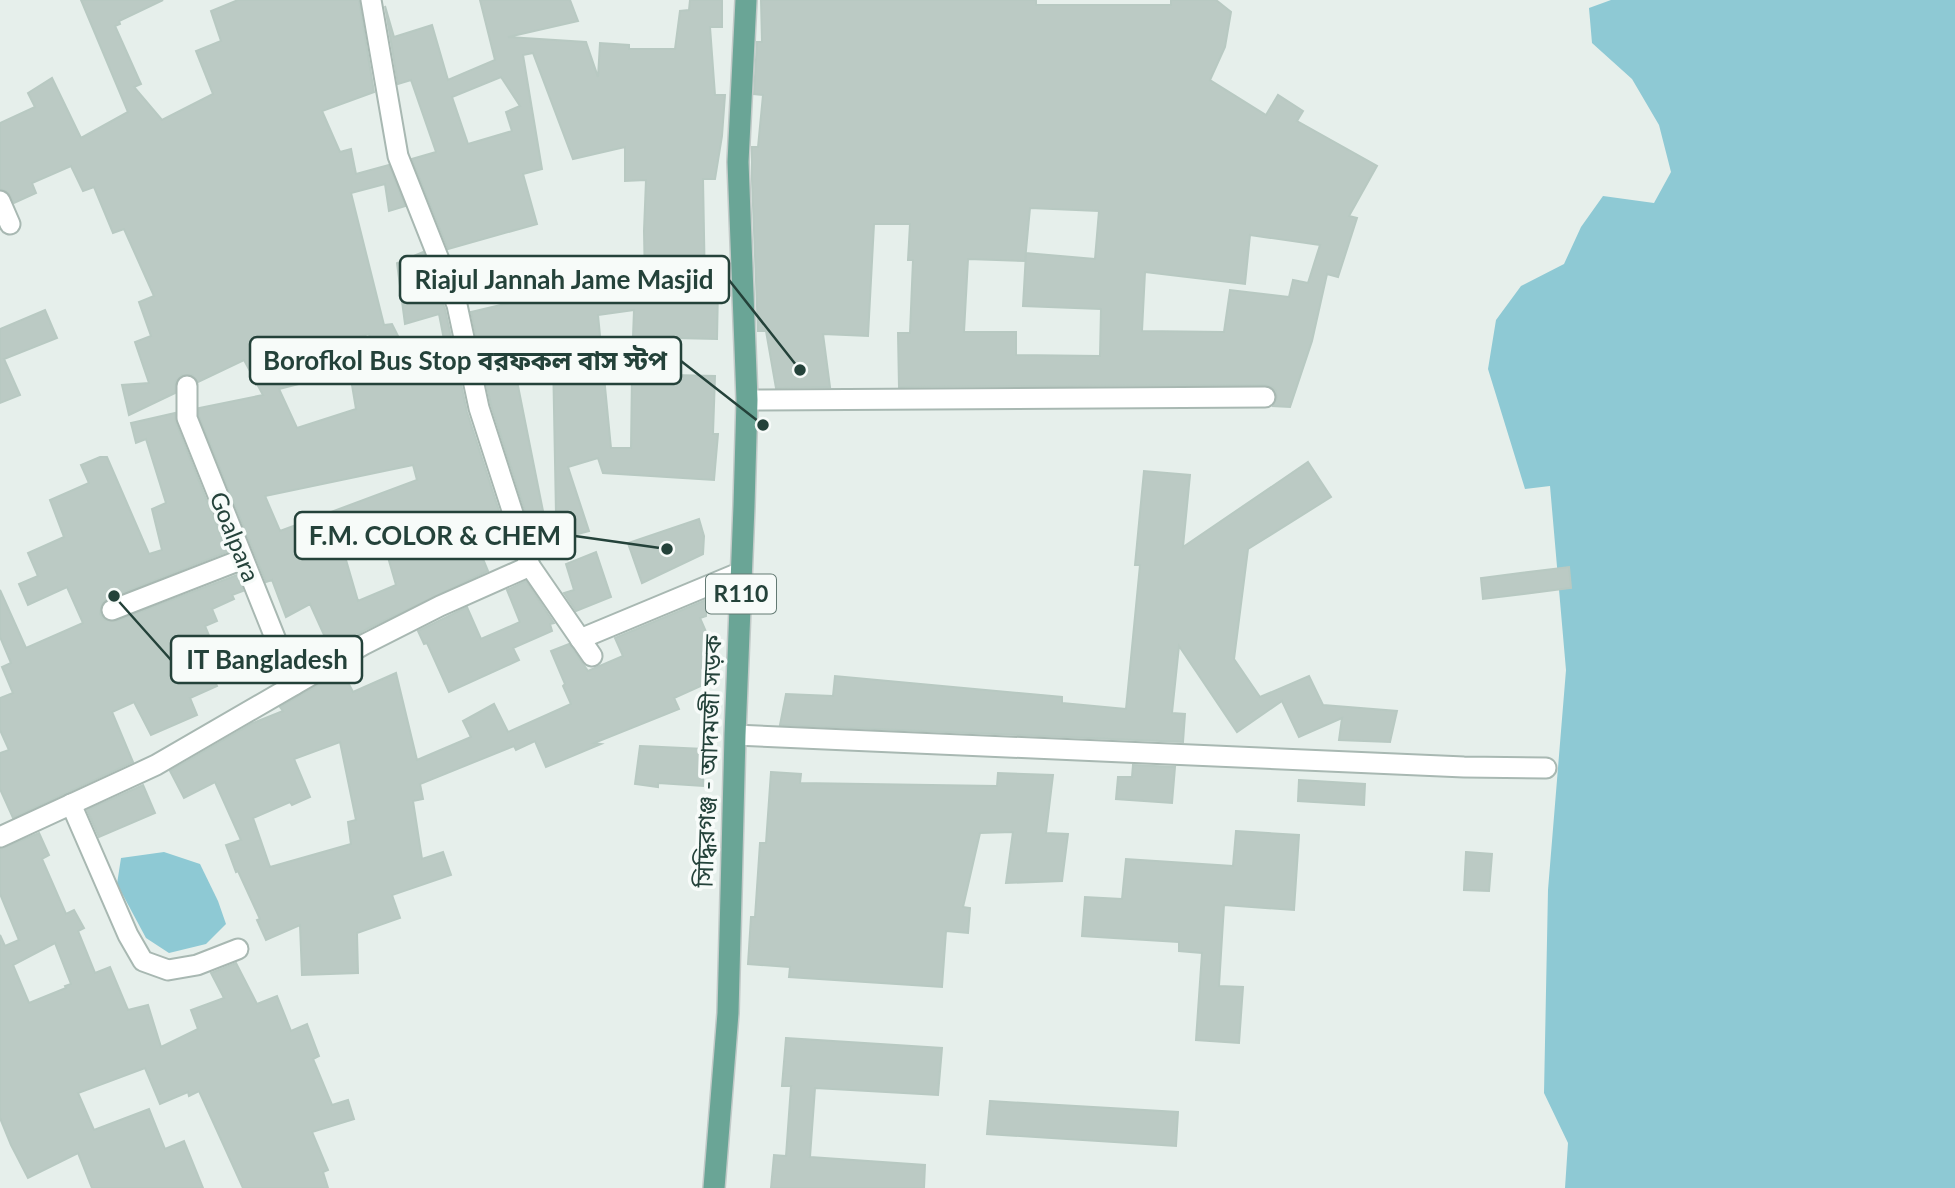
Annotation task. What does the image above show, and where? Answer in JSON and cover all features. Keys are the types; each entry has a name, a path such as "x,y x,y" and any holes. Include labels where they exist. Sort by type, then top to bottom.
{"main road":[{"name":"সিদ্ধিরগঞ্জ - আদমজী সড়ক","path":"714,1188 728,1013 747,400 738,162 746,0"}],"street":[{"path":"372,0 398,156 457,305 479,408 530,566 592,656"},
{"path":"0,201 10,224"},
{"name":"Goalpara","path":"187,386 187,418 294,685"},
{"path":"747,400 1265,397"},
{"path":"112,610 243,559"},
{"path":"0,837 156,765 363,645 440,606 530,566"},
{"path":"580,639 741,572"},
{"path":"735,735 1464,767 1546,768"},
{"path":"71,804 128,934 143,961 168,970 197,965 239,949"}],"water":[{"path":"1611,0 1955,0 1955,1188 1565,1188 1568,1143 1544,1093 1548,890 1566,670 1550,486 1525,489 1488,369 1496,320 1521,286 1564,264 1581,227 1603,196 1654,203 1671,172 1659,125 1632,79 1592,43 1589,8"},
{"path":"164,852 200,864 218,901 226,924 206,944 169,953 146,938 117,884 121,858"}],"building":[{"path":"81,0 163,0 119,21 120,24 115,26 141,84 134,87 162,120 213,94 196,51 221,41 211,11 238,0 359,0 374,92 322,111 340,152 351,149 356,174 389,165 405,206 389,211 385,184 351,193 384,325 392,324 412,364 447,355 439,314 405,324 397,263 423,252 445,309 467,412 512,551 483,559 488,571 367,629 300,667 295,653 325,637 310,604 286,617 272,580 266,582 199,416 199,408 263,395 244,360 198,382 192,375 182,375 176,381 175,393 129,415 122,385 149,383 135,342 151,336 139,302 154,296 124,229 113,233 94,187 83,191 71,166 32,183 36,193 14,203 8,192 0,189 0,123 35,107 28,93 52,78 81,138 128,112","holes":["369,334 378,372 351,379 356,409 297,428 279,389 342,373 335,344","413,465 417,480 280,531 265,496","373,523 378,534 381,533 396,585 358,601 344,553 347,551 342,534"]},
{"path":"480,0 570,0 578,21 508,37 586,42 598,77 600,43 629,45 629,49 675,49 680,11 689,10 690,0 722,0 722,27 710,27 715,95 725,95 722,136 715,179 703,179 705,288 718,288 717,339 633,337 634,310 598,315 611,448 631,448 632,374 715,376 713,434 718,434 714,480 603,473 598,458 568,467 589,531 536,545 491,405 471,312 531,298 529,285 580,277 582,290 645,282 646,180 625,181 625,147 573,159 533,53 523,55 542,169 523,174 537,224 448,249 412,159 436,152 411,80 398,84 385,6 394,37 432,25 448,80 495,60","holes":["501,77 520,106 506,112 512,131 468,144 452,97","553,357 556,514 544,516 514,366"]},
{"path":"761,0 1036,0 1036,5 1171,5 1171,0 1216,0 1231,12 1225,47 1210,80 1266,115 1278,95 1303,111 1297,121 1377,166 1349,216 1357,218 1338,277 1327,274 1312,341 1290,407 1273,406 1277,398 1276,391 1265,385 899,387 898,333 910,333 913,260 908,260 910,224 874,224 868,336 823,334 830,387 776,388 766,331 758,331 752,147 758,147 763,95 754,94 757,42 762,42","holes":["1030,208 1099,211 1095,259 1026,253 1023,306 1101,309 1100,356 1016,355 1016,332 964,332 968,259 1025,261","1250,235 1320,245 1308,283 1293,280 1289,297 1230,290 1224,332 1142,331 1145,272 1245,284"]},
{"path":"45,310 57,338 4,359 20,395 0,403 0,329"},
{"path":"175,413 176,423 227,552 108,599 102,603 100,614 105,620 116,621 237,575 243,591 232,595 234,599 212,609 217,621 205,626 215,650 203,655 217,686 190,698 197,715 151,735 134,702 112,712 133,762 13,818 0,789 0,753 9,750 0,730 0,698 13,693 2,667 11,663 0,637 0,590 26,648 83,623 67,587 28,605 19,584 38,576 28,553 64,537 50,500 89,483 81,465 100,457 107,457 149,554 162,550 152,509 166,503 146,439 136,443 131,423"},
{"path":"1308,462 1331,497 1248,549 1234,659 1260,697 1309,676 1323,705 1397,711 1390,742 1339,740 1342,718 1299,737 1282,701 1237,732 1179,646 1172,713 1185,714 1183,742 780,725 786,694 833,696 835,676 1062,697 1062,703 1126,709 1140,565 1135,565 1144,471 1190,475 1183,547"},
{"path":"699,519 704,536 703,554 642,583 628,543"},
{"path":"596,552 611,597 576,611 564,593 574,590 566,564"},
{"path":"1569,567 1571,588 1483,599 1481,578"},
{"path":"526,581 554,623 550,624 552,631 513,648 519,660 449,692 427,643 424,644 418,631 467,607 481,639 520,622 507,590"},
{"path":"706,600 706,616 700,618 713,648 702,652 714,680 674,698 679,709 594,743 601,744 546,767 535,741 516,750 514,746 420,784 423,799 413,801 422,859 443,852 451,875 392,895 400,918 357,933 358,973 302,975 300,925 266,940 257,920 260,919 238,871 236,872 226,845 241,840 215,782 184,798 170,771 253,723 283,711 280,707 342,671 353,692 396,673 417,760 471,737 463,721 494,704 508,732 571,704 551,651 569,644 588,671 623,656 615,638","holes":["340,742 356,820 348,822 351,844 270,867 253,818 290,802 292,805 310,797 294,759"]},
{"path":"640,746 704,749 703,786 658,783 658,787 635,784"},
{"path":"1133,765 1175,767 1172,803 1116,799 1118,777 1132,777"},
{"path":"771,772 801,774 800,783 997,786 998,773 1053,775 1046,833 1068,834 1062,881 1006,883 1013,832 980,833 963,907 970,908 968,933 946,931 942,987 789,977 790,967 748,964 751,917 755,917 760,843 766,843"},
{"path":"1299,780 1365,784 1364,805 1298,801"},
{"path":"143,785 155,813 99,837 87,810"},
{"path":"1236,831 1299,835 1294,910 1224,905 1219,986 1243,987 1239,1043 1196,1040 1202,953 1179,951 1179,942 1082,936 1085,897 1122,899 1126,859 1233,866"},
{"path":"39,833 49,855 42,859 66,914 74,910 84,928 78,931 95,973 110,967 128,1010 148,1005 161,1047 198,1029 191,1010 224,998 211,973 236,963 257,1004 277,996 291,1031 307,1024 319,1056 313,1059 332,1105 348,1100 354,1119 312,1132 328,1170 323,1172 328,1188 243,1188 199,1091 189,1096 188,1092 160,1104 145,1068 78,1093 94,1130 149,1109 165,1149 184,1141 203,1188 92,1188 78,1153 28,1178 0,1118 0,935 5,946 19,940 0,894 0,849","holes":["55,943 71,984 29,1003 13,965"]},
{"path":"1466,852 1492,854 1489,891 1464,890"},
{"path":"786,1038 942,1048 938,1095 815,1088 810,1157 925,1165 924,1188 771,1188 774,1155 786,1156 791,1086 782,1086"},
{"path":"990,1101 1178,1112 1176,1146 987,1134"}],"place":[{"name":"Riajul Jannah Jame Masjid","path":"800,370"},
{"name":"Borofkol Bus Stop বরফকল বাস স্টপ","path":"763,425"},
{"name":"F.M. COLOR & CHEM","path":"667,549"},
{"name":"IT Bangladesh","path":"114,596"}]}
